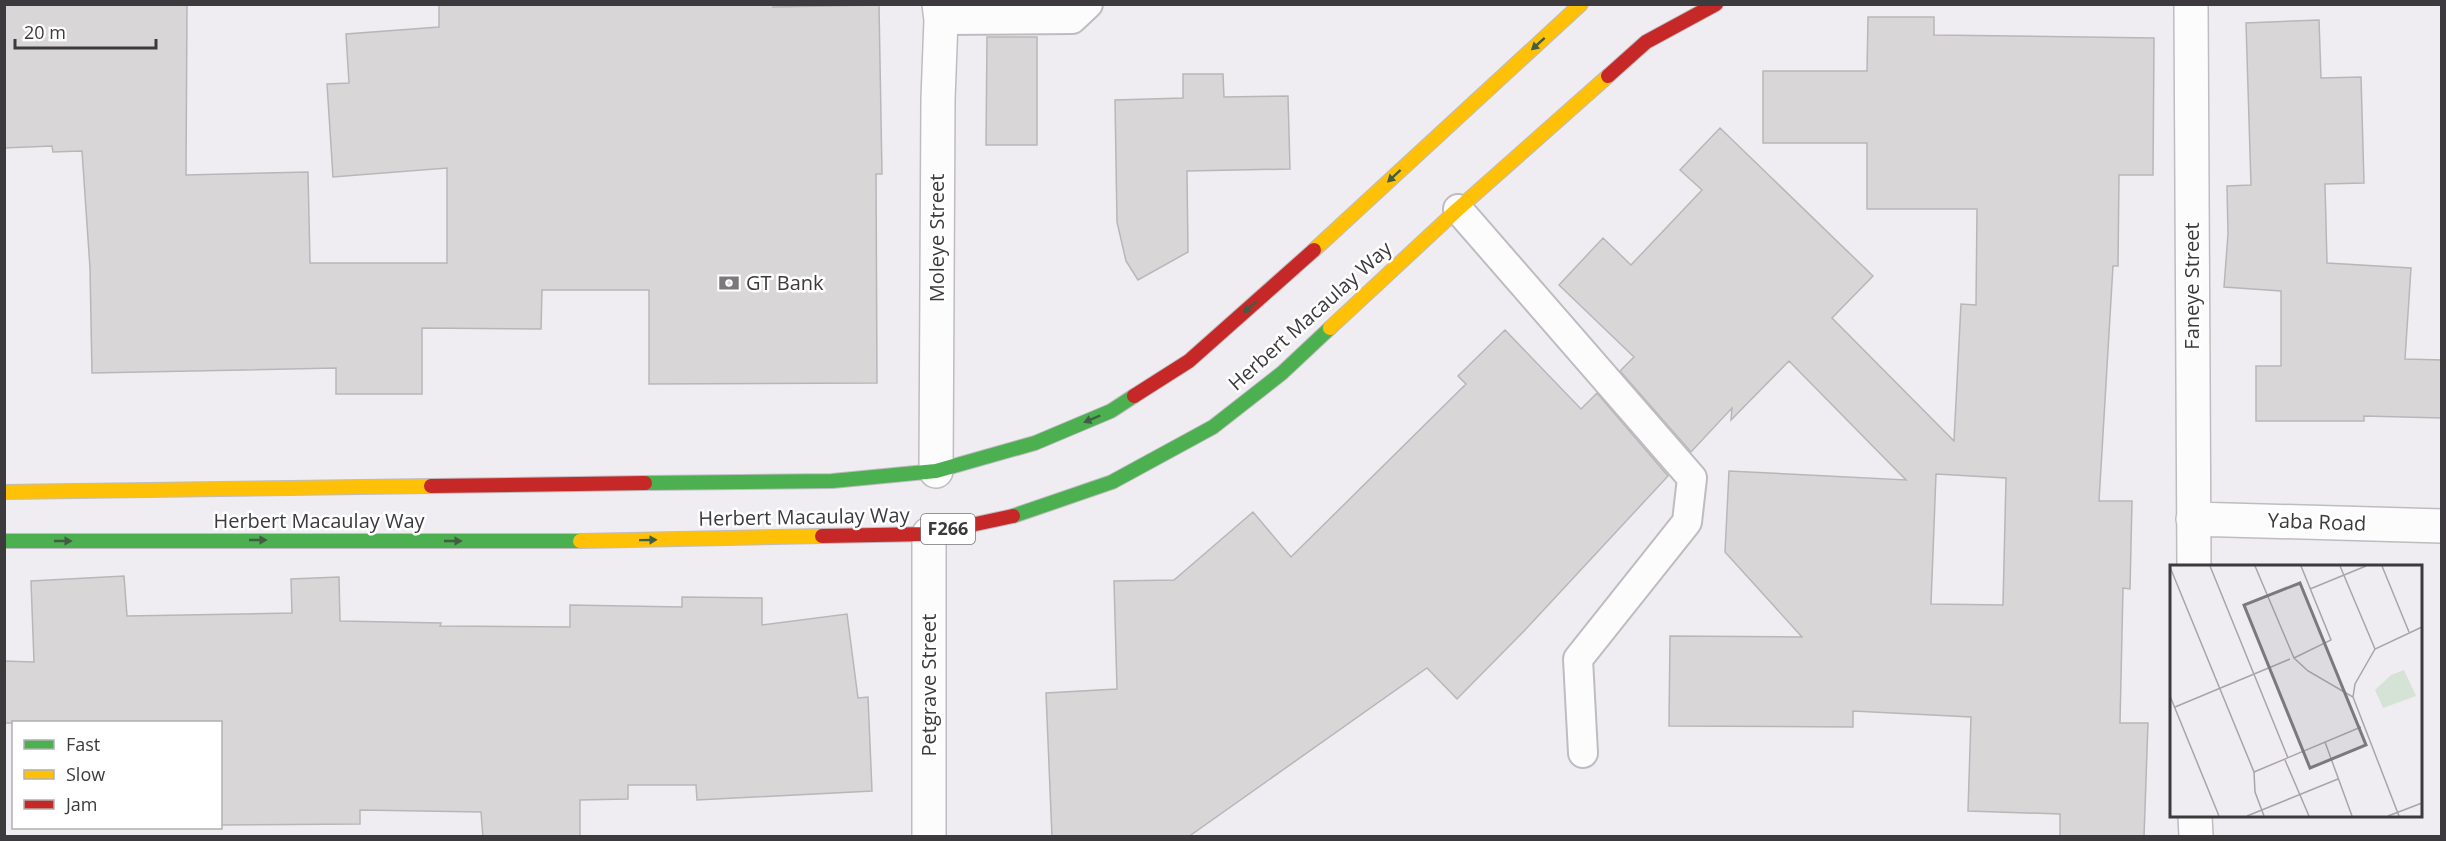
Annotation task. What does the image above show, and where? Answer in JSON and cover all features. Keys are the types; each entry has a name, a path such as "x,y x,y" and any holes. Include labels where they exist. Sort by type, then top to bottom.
{"highway":[{"name":"Herbert Macaulay Way","path":"4,492 820,481 936,471 1035,443 1111,411 1189,361 1292,271 1581,4"},
{"name":"Herbert Macaulay Way","path":"4,541 602,541 929,534 1015,515 1112,482 1213,427 1282,373 1458,209 1646,42 1716,4"}],"street":[{"name":"Faneye Street","path":"2191,4 2194,565"},
{"name":"Moleye Street","path":"936,471 940,12"},
{"name":"Yaba Road","path":"2193,519 2442,526"},
{"name":"Petgrave Street","path":"929,534 929,837"},
{"path":"2195,817 2196,837"}],"lane":[{"path":"940,12 1072,19 1088,4"},
{"path":"1458,209 1692,478 1687,522 1578,659 1583,753"}],"building":[{"path":"4,4 187,4 186,175 308,172 310,263 447,263 447,168 333,177 327,84 349,83 346,34 439,27 439,4 773,4 773,7 879,5 882,174 876,174 877,383 649,384 649,290 542,290 541,329 422,328 422,394 336,394 336,368 92,373 90,268 82,151 53,152 52,146 4,148"},
{"path":"1868,17 1934,17 1934,35 2154,38 2153,175 2119,175 2118,266 2113,266 2099,501 2132,501 2130,589 2123,588 2120,723 2148,723 2144,837 2060,837 2060,814 1968,811 1971,717 1853,711 1853,727 1669,726 1670,636 1802,637 1725,552 1729,471 1906,480 1789,361 1731,420 1732,408 1691,452 1620,371 1634,357 1559,285 1603,238 1631,265 1702,190 1680,170 1720,128 1873,276 1832,318 1954,441 1961,304 1976,305 1977,209 1867,209 1867,143 1763,143 1763,71 1867,71","holes":["1936,474 2006,478 2003,605 1931,604"]},
{"path":"2319,20 2321,78 2361,77 2364,183 2325,184 2327,263 2411,268 2405,359 2442,360 2442,418 2364,416 2364,421 2256,421 2256,366 2281,366 2281,291 2224,287 2228,234 2227,186 2251,185 2246,23"},
{"path":"987,37 1037,37 1037,145 986,145"},
{"path":"1183,74 1223,74 1224,97 1288,96 1290,169 1187,171 1188,252 1138,280 1126,261 1117,222 1115,100 1183,98"},
{"path":"1505,330 1581,409 1597,393 1668,476 1525,630 1457,699 1427,668 1188,837 1052,837 1046,693 1117,689 1114,581 1174,580 1253,512 1291,557 1466,384 1458,376"},
{"path":"124,576 127,616 292,613 291,579 339,577 340,621 441,623 440,626 570,627 570,605 682,607 682,597 762,598 762,625 847,614 858,698 868,697 872,791 697,800 696,785 628,785 628,799 580,800 580,837 483,837 481,812 360,810 360,824 222,825 222,721 12,721 12,723 4,723 4,661 34,662 31,581"}],"traffic: fast":[{"path":"1013,516 1112,482 1213,427 1282,373 1330,328"},
{"path":"645,483 832,481 936,471 1035,443 1111,411 1134,396"},
{"path":"4,541 580,541"}],"traffic: slow":[{"path":"1314,250 1581,4"},
{"path":"1330,328 1458,209 1608,76"},
{"path":"4,492 431,486"},
{"path":"580,541 822,536"}],"traffic: jam":[{"path":"1608,76 1646,42 1716,4"},
{"path":"1134,396 1189,361 1314,250"},
{"path":"431,486 645,483"},
{"path":"822,536 929,534 1013,516"}],"place":[{"name":"GT Bank","path":"729,283"}]}
